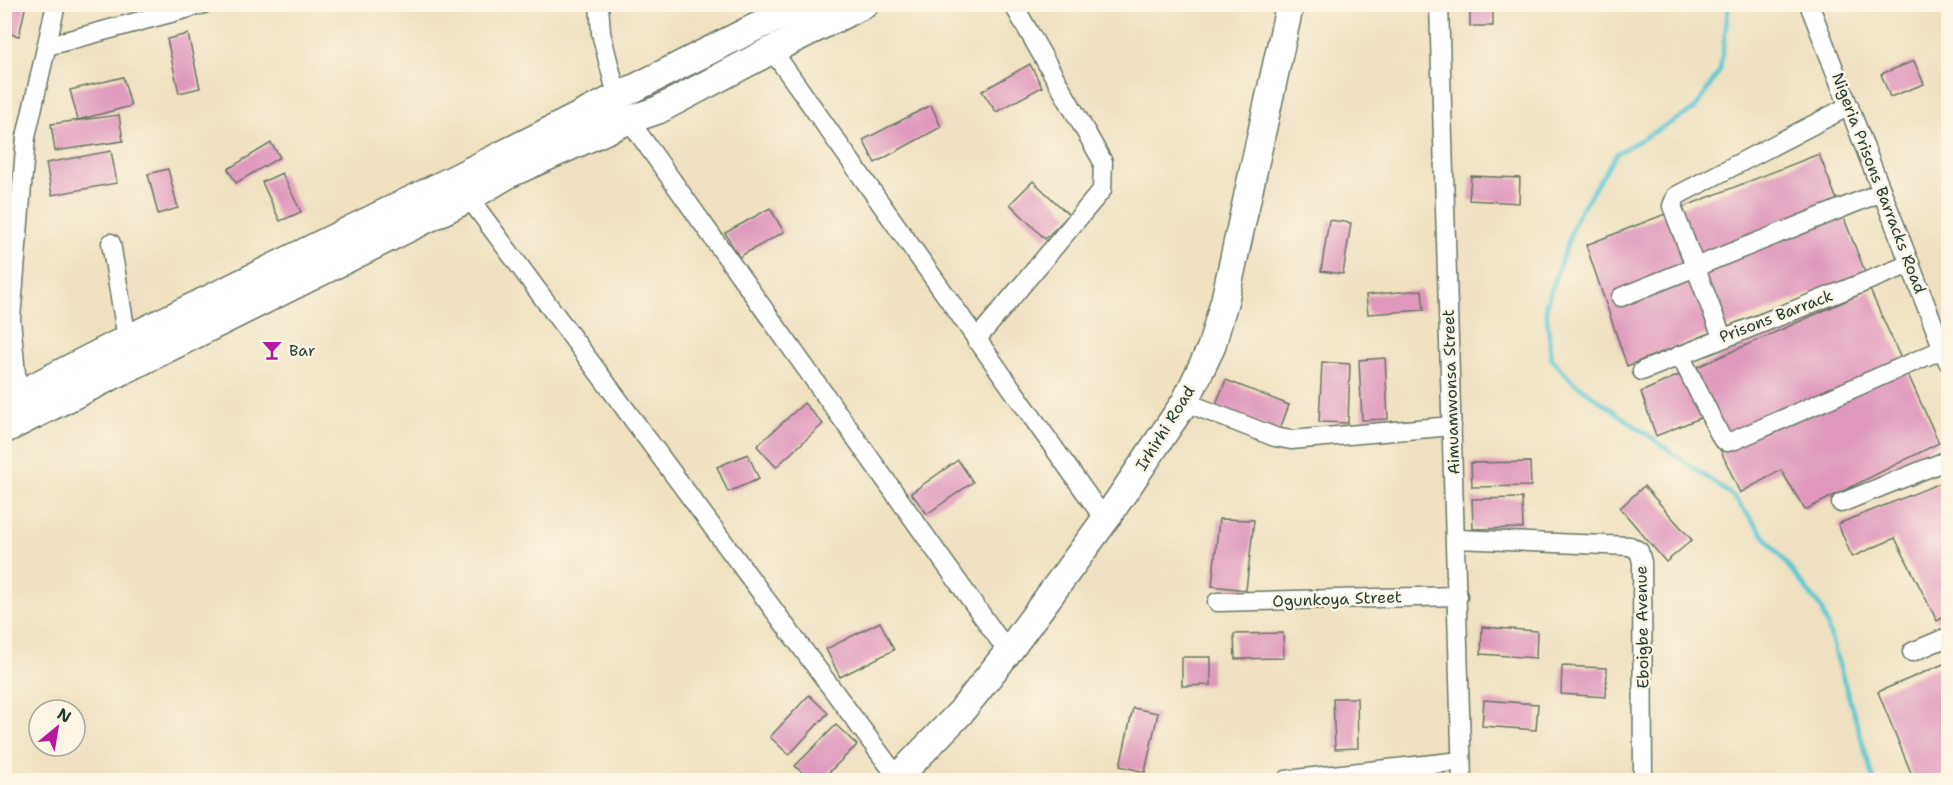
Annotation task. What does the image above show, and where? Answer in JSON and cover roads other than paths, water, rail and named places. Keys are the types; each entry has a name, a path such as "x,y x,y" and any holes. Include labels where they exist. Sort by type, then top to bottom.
{"main road":[{"path":"4,430 462,188 617,96 754,28 809,4"},
{"path":"11,399 127,339 462,188 509,174 629,120 658,110 865,4"},
{"name":"Irhirhi Road","path":"897,779 960,713 1008,652 1105,520 1185,402 1211,348 1225,299 1290,4"}],"street":[{"path":"11,399 11,319 26,136 56,4"},
{"path":"46,46 204,4"},
{"path":"599,4 602,33 617,96"},
{"path":"976,340 1102,190 1103,162 1013,4"},
{"name":"Aimuamwonsa Street","path":"1439,4 1462,780"},
{"name":"Nigeria Prisons Barracks Road","path":"1809,4 1946,356"},
{"path":"772,50 1105,520"},
{"path":"1722,337 1672,206 1676,196 1849,106"},
{"path":"629,120 1008,652"},
{"path":"462,188 897,779"},
{"path":"1621,297 1882,192"},
{"path":"111,243 127,339"},
{"name":"Prisons Barrack","path":"1642,371 1722,337 1910,264"},
{"path":"1680,355 1722,439 1727,441 1735,440 1946,356"},
{"path":"1185,402 1275,437 1291,440 1452,426"},
{"path":"1842,503 1948,460"},
{"name":"Eboigbe Avenue","path":"1456,539 1630,546 1639,551 1642,562 1643,780"},
{"name":"Ogunkoya Street","path":"1217,602 1458,596"},
{"path":"1912,652 1948,637"},
{"path":"1287,780 1461,761"}],"waterway":[{"path":"1729,4 1720,70 1695,109 1617,153 1577,216 1546,305 1551,358 1572,381 1733,496 1822,609 1874,780"}],"place":[{"name":"Bar","path":"272,350"}]}
